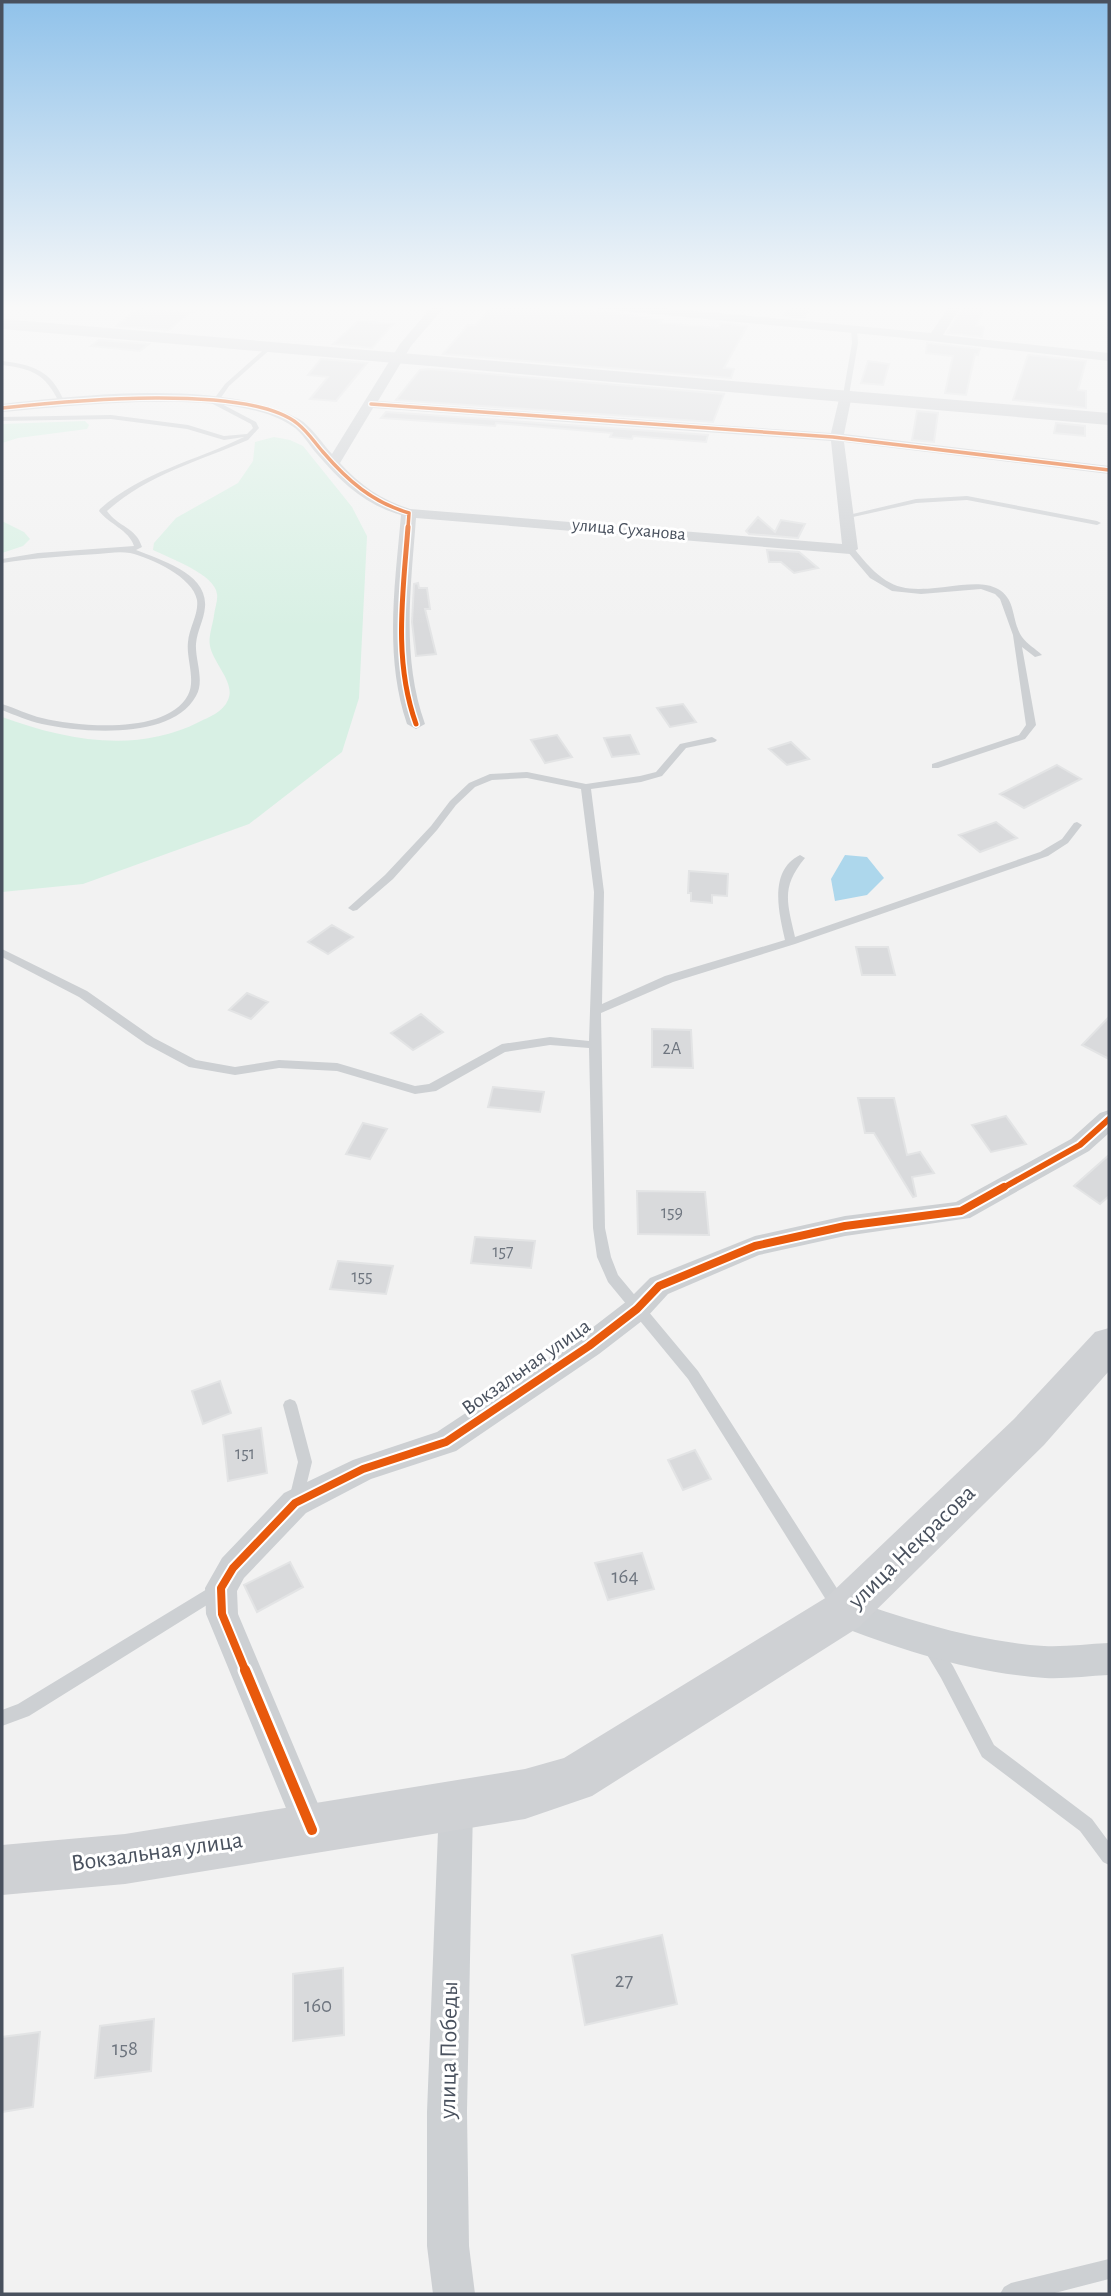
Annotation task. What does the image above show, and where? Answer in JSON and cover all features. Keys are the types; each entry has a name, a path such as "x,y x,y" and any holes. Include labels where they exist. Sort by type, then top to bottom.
{"main road":[{"path":"1037,412 1109,419"},
{"name":"улица Некрасова","path":"843,1612 1029,1432 1109,1344"},
{"name":"Вокзальная улица","path":"2,1870 125,1859 312,1830 525,1794 575,1779 843,1612"}],"street":[{"name":"улица Суханова","path":"273,412 297,423 334,461 355,488 387,509 850,549"},
{"path":"334,461 343,441 365,412"},
{"path":"486,412 837,437 973,450 1109,470"},
{"path":"842,412 837,437 844,517 850,549"},
{"path":"409,513 402,609 404,686 407,705 416,724"},
{"name":"Вокзальная улица","path":"221,1588 233,1568 295,1503 363,1469 446,1442 579,1353 637,1309 659,1286 755,1246 845,1226 961,1211 1080,1145 1109,1119"},
{"path":"221,1588 222,1614 312,1830"},
{"name":"улица Некрасова","path":"843,1612 928,1643 983,1656 1048,1662 1109,1659"},
{"name":"улица Победы","path":"454,2294 448,2246 447,2112 456,1806"}],"lane":[{"path":"2,561 38,555 129,551 138,547 135,537 108,518 103,511 111,503 161,473 255,433 257,428 254,423 233,412"},
{"path":"2,419 111,417 177,425 224,438 255,433"},
{"path":"844,517 916,501 967,498 1097,523"},
{"path":"850,549 866,571 902,593 917,594 976,586 989,588 1002,594 1013,617 1031,725 1021,737 934,766"},
{"path":"2,707 40,721 93,728 139,725 175,716 185,706 194,694 192,641 201,602 197,589 178,572 129,551"},
{"path":"1016,636 1038,655"},
{"path":"353,908 389,877 472,785 490,777 527,775 586,787 659,774 683,746 712,740"},
{"path":"586,787 599,892 595,1045 601,1238 604,1257 613,1278 637,1309 664,1336 693,1375 843,1612"},
{"path":"596,1011 669,979 791,942 1044,854 1065,841 1077,825"},
{"path":"791,942 781,900 784,879 790,866 800,858"},
{"path":"2,953 83,994 150,1041 193,1063 235,1071 279,1064 337,1067 415,1090 432,1088 502,1048 550,1041 595,1045"},
{"path":"290,1405 305,1462 295,1503"},
{"path":"2,1718 23,1710 221,1588"},
{"path":"928,1643 947,1672 988,1751 1086,1825 1109,1856"},
{"path":"1011,2294 1109,2269"}],"green space":[{"path":"85,421 89,425 87,429 18,438 2,443 2,424"},
{"path":"274,437 303,446 352,507 367,536 359,698 342,752 249,824 83,884 2,892 2,717 75,737 126,741 175,732 211,716 226,704 229,687 212,653 210,642 217,599 214,587 200,573 153,550 154,543 176,518 238,483 253,461 255,442"},
{"path":"2,521 24,532 30,539 23,546 2,553"}],"water":[{"path":"845,855 867,857 884,878 867,895 835,901 831,879"}],"building":[{"path":"388,412 708,435 706,442 633,436 632,439 610,437 612,433 496,423 495,426 381,418"},
{"path":"571,412 717,412 713,422"},
{"path":"917,412 938,413 934,442 912,440"},
{"path":"1056,423 1085,426 1085,436 1054,433"},
{"path":"758,517 775,532 781,520 805,524 798,538 749,534 746,531"},
{"path":"767,550 799,552 818,568 794,573 781,562 769,562"},
{"path":"418,583 419,588 427,588 430,609 425,609 436,654 416,656 412,622 414,584"},
{"path":"683,704 696,722 670,727 657,708"},
{"path":"557,735 572,757 545,763 531,740"},
{"path":"630,735 639,754 612,757 604,738"},
{"path":"791,742 809,759 787,765 769,749"},
{"path":"1057,765 1081,779 1024,808 1000,794"},
{"path":"996,822 1017,838 980,852 959,835"},
{"path":"689,871 728,874 727,896 712,895 712,903 691,901 691,893 688,893"},
{"path":"332,925 353,937 328,954 308,942"},
{"path":"856,947 888,947 895,975 862,975"},
{"path":"247,993 268,1002 251,1019 229,1010"},
{"path":"421,1014 443,1032 413,1050 391,1033"},
{"path":"1109,1017 1109,1059 1082,1045"},
{"path":"652,1029 691,1030 693,1068 652,1067"},
{"path":"493,1087 544,1092 540,1112 488,1107"},
{"path":"858,1098 894,1098 907,1155 920,1152 934,1173 912,1177 916,1196 913,1197 874,1133 865,1133"},
{"path":"1006,1116 1026,1144 991,1152 972,1125"},
{"path":"363,1123 387,1129 370,1159 346,1154"},
{"path":"1109,1155 1109,1196 1100,1204 1074,1186"},
{"path":"637,1191 705,1192 709,1235 638,1234"},
{"path":"475,1237 535,1241 531,1268 471,1263"},
{"path":"338,1261 393,1266 386,1294 330,1289"},
{"path":"220,1381 231,1413 203,1424 192,1391"},
{"path":"261,1428 267,1473 228,1481 223,1435"},
{"path":"695,1450 711,1479 683,1490 668,1460"},
{"path":"642,1553 654,1589 608,1600 595,1563"},
{"path":"290,1562 303,1587 257,1612 244,1585"},
{"path":"662,1935 677,2004 585,2025 572,1955"},
{"path":"343,1968 344,2035 293,2041 293,1974"},
{"path":"154,2019 151,2071 95,2078 100,2026"},
{"path":"40,2032 33,2107 2,2112 2,2037"}],"cycle path":[{"path":"273,412 297,423 346,478 373,500 409,513 401,649 403,676 416,724"},
{"path":"497,412 833,437 1109,470"},
{"path":"312,1830 222,1614 221,1588 233,1568 295,1503 363,1469 446,1442 589,1346 637,1309 659,1286 755,1246 845,1226 961,1211 1080,1145 1109,1119"}]}
